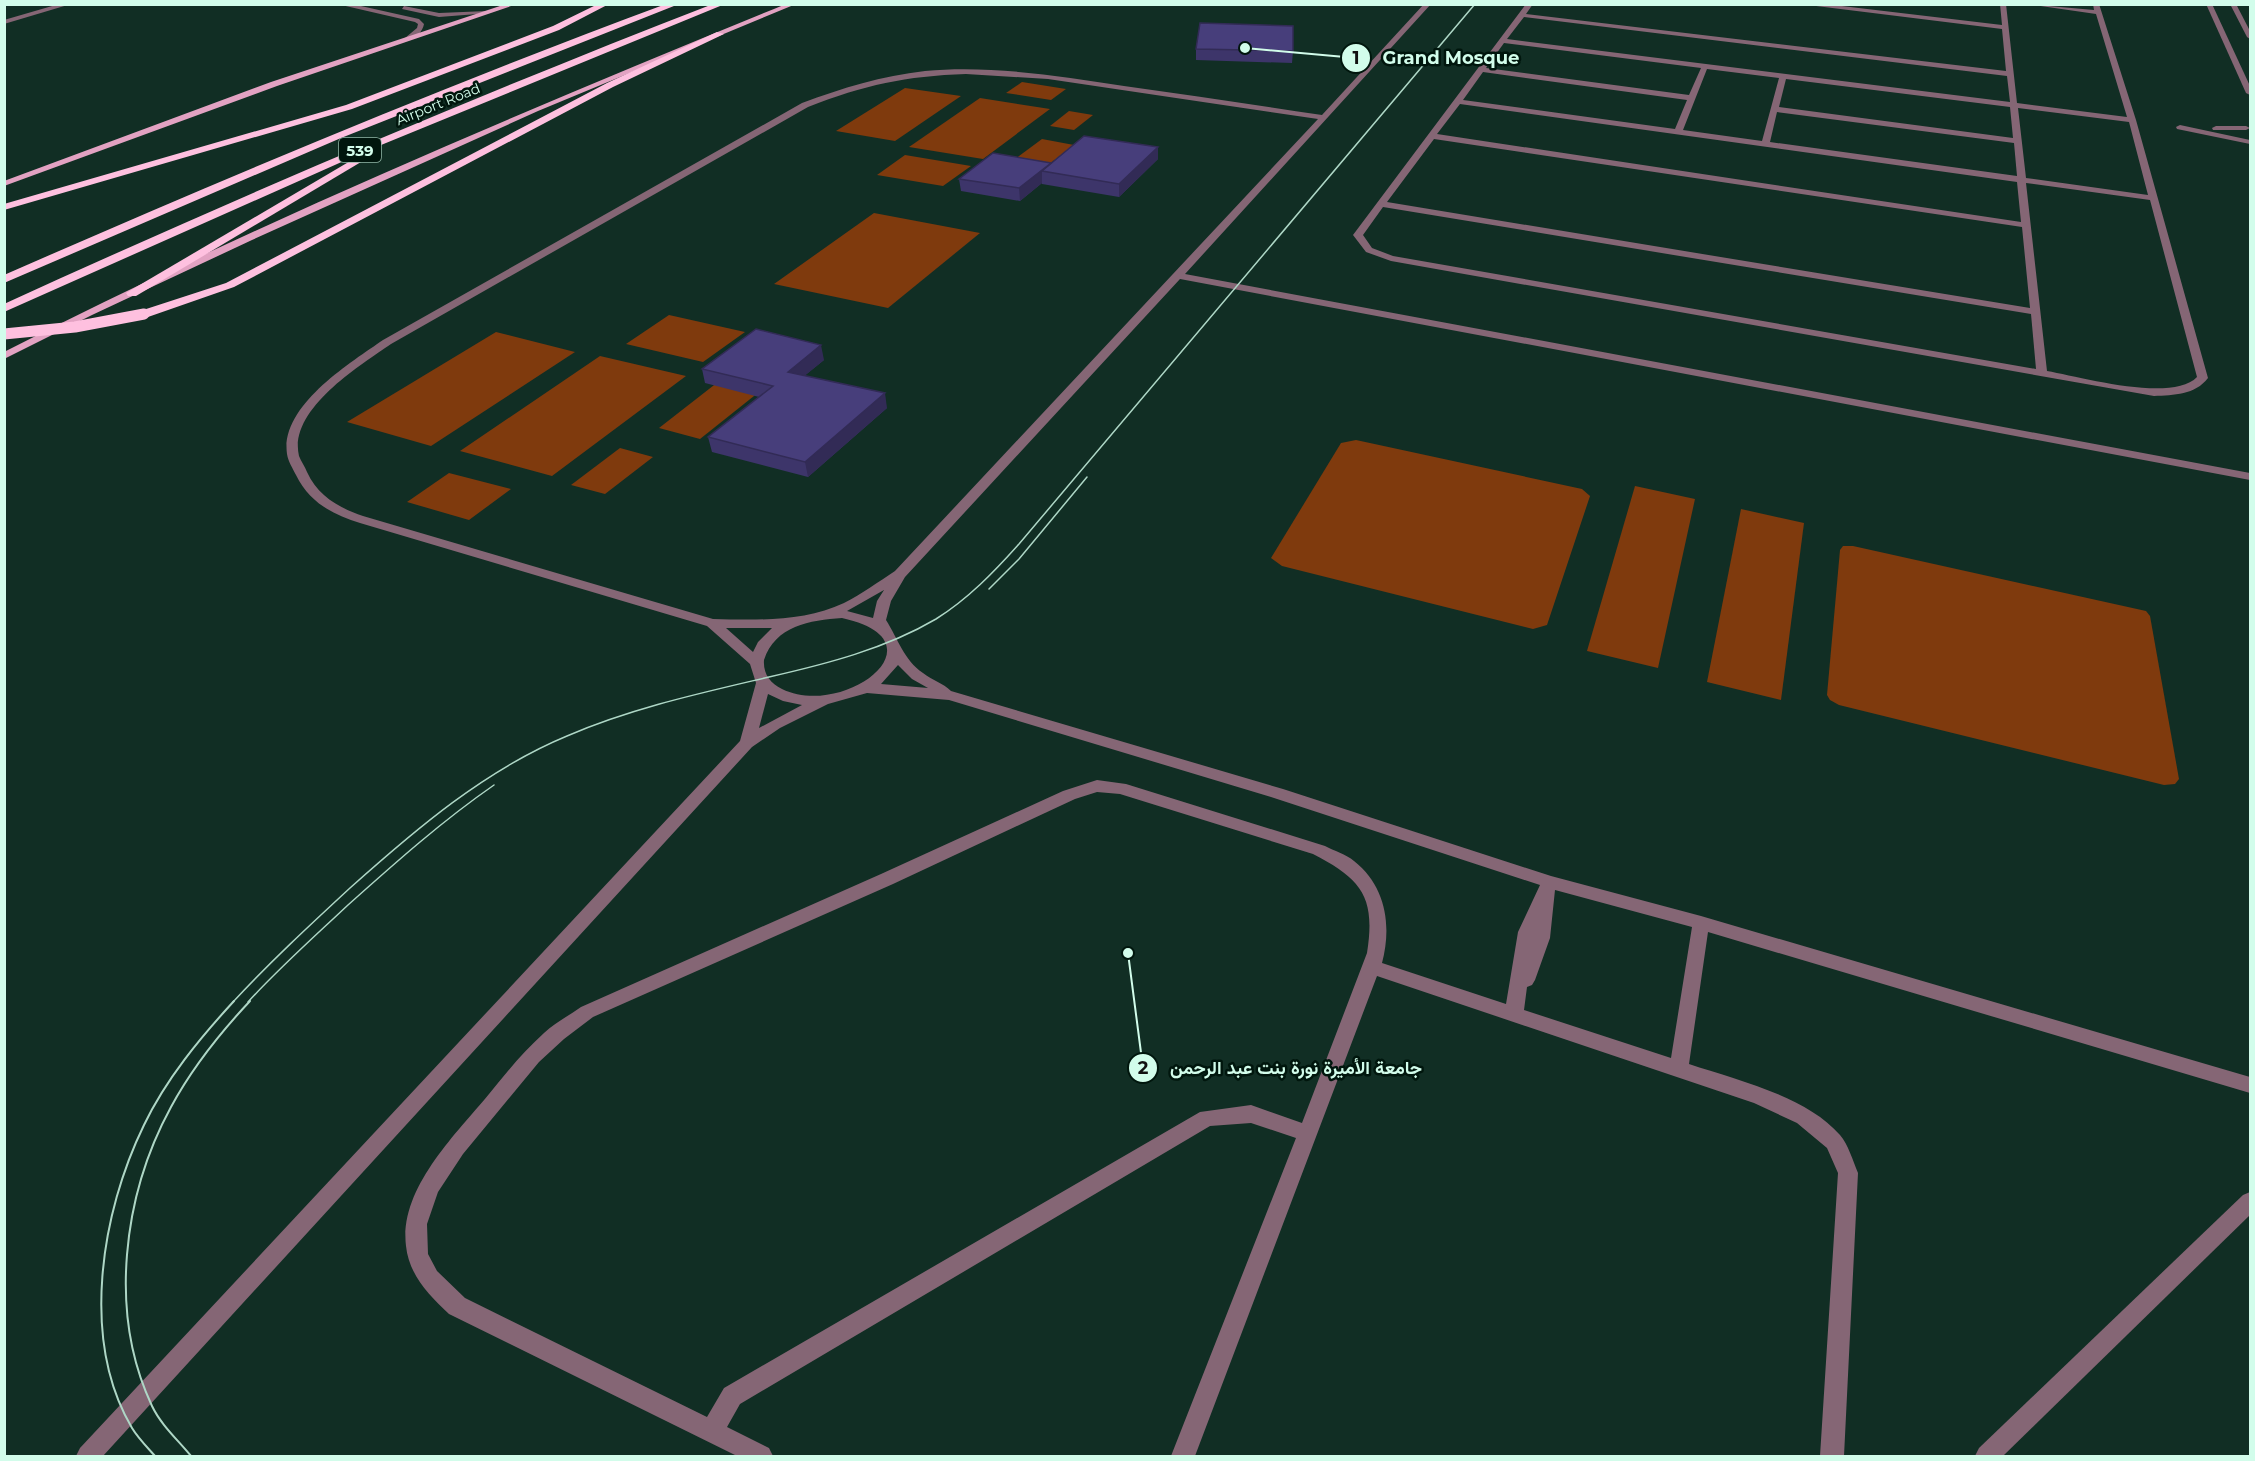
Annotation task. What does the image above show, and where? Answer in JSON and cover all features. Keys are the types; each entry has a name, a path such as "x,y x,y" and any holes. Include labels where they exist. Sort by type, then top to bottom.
{"highway":[{"path":"4,207 349,107 556,28 605,4"},
{"name":"Airport Road","path":"4,280 250,172 438,94 675,4"},
{"name":"Airport Road","path":"4,309 324,165 619,43 721,4"},
{"path":"4,334 35,333 87,326 144,314 230,285 610,85 720,34"},
{"path":"132,293 357,162 487,98"}],"main road":[{"path":"4,184 263,88 514,4"},
{"path":"4,356 132,293 535,109 793,4"}],"street":[{"path":"4,16 49,4"},
{"path":"4,22 68,4"},
{"path":"340,4 417,20 430,20 439,15"},
{"path":"950,695 916,676 894,652 888,633 879,620 884,601 900,574 1428,4"},
{"path":"1530,4 1358,236 1369,250 1391,258 2042,374 2154,393 2183,392 2198,385 2203,378 2132,120 2097,8 2030,4"},
{"path":"1803,4 2005,27"},
{"path":"2003,4 2042,374"},
{"path":"2209,4 2250,93"},
{"path":"2233,4 2250,37"},
{"path":"398,7 439,15 487,13"},
{"path":"1522,15 2010,74"},
{"path":"407,39 420,29 421,24 417,20"},
{"path":"1503,41 2132,120"},
{"path":"1678,132 1705,66"},
{"path":"1481,70 1692,98"},
{"path":"900,574 848,606 821,615 764,625 712,623 340,512 314,494 302,476 293,453 297,429 306,409 327,387 387,342 804,105 848,87 913,74 988,71 1077,81 1322,117"},
{"path":"1765,144 1783,76"},
{"path":"1458,101 2154,198"},
{"path":"1775,108 2017,141"},
{"path":"2248,127 2180,127 2250,142"},
{"path":"2248,127 2242,131 2242,134 2250,142"},
{"path":"1432,136 2026,225"},
{"path":"1381,204 2036,312"},
{"path":"1178,276 2250,477"},
{"path":"821,615 842,614 861,617 877,624 888,633"},
{"path":"803,619 785,626 770,637 760,649 756,662 758,672 764,682 774,691 788,697 824,700 846,696 866,688 886,671 894,652"},
{"path":"712,623 756,662"},
{"path":"747,743 764,682"},
{"path":"866,688 950,695 1277,793 1550,882 1701,923 2250,1085"},
{"path":"88,1456 747,743 775,724 824,700"},
{"path":"761,1456 457,1306 425,1275 416,1243 418,1214 428,1191 445,1161 534,1055 558,1032 588,1012 1069,795 1097,786 1120,788 1319,850 1347,864 1366,882 1375,903 1380,926 1378,949 1372,967 1183,1456"},
{"path":"1514,1014 1541,938 1550,882"},
{"path":"1679,1068 1701,923"},
{"path":"1372,967 1760,1096 1804,1117 1834,1142 1848,1173 1835,1455"},
{"path":"711,1432 732,1396 1207,1118 1251,1114 1306,1133"},
{"path":"1987,1456 2250,1202"}],"shaded area":[{"path":"1022,82 1066,89 1051,100 1006,93"},
{"path":"905,88 961,96 895,141 836,131"},
{"path":"980,98 1050,109 983,159 909,147"},
{"path":"1069,111 1093,115 1074,130 1050,126"},
{"path":"1042,139 1074,145 1044,168 1011,162"},
{"path":"905,155 971,166 943,186 877,175"},
{"path":"874,213 980,233 888,308 774,284"},
{"path":"669,315 745,332 703,362 626,344"},
{"path":"496,332 575,352 431,446 347,422"},
{"path":"600,356 686,376 552,476 460,451"},
{"path":"718,382 759,392 700,439 659,428"},
{"path":"1356,440 1582,489 1590,496 1547,625 1533,629 1282,566 1271,558 1341,443"},
{"path":"620,448 653,457 605,494 571,485"},
{"path":"449,473 511,489 469,520 407,502"},
{"path":"1635,486 1695,499 1658,668 1587,651"},
{"path":"1741,509 1804,523 1781,700 1707,682"},
{"path":"1843,546 1853,546 2146,611 2150,616 2179,779 2175,784 2164,785 1839,705 1830,700 1827,695 1840,550"}],"building":[{"path":"1200,23 1293,26 1293,51 1196,49"},
{"path":"1084,136 1158,147 1119,184 1042,171"},
{"path":"993,153 1051,163 1019,188 959,179"},
{"path":"756,329 821,345 788,372 885,393 805,462 708,437 773,386 702,369"}],"tram line":[{"path":"233,1002 305,930 400,844 480,783 537,750 592,726 642,709 812,667 876,647 917,630 959,603 1019,544 1475,4"},
{"path":"989,589 1019,559 1087,477"},
{"path":"248,1002 297,953 383,874 437,828 494,785"},
{"path":"155,1456 132,1428 116,1393 106,1356 102,1317 102,1276 108,1236 129,1160 153,1108 184,1060 234,1001"},
{"path":"191,1456 156,1413 138,1370 130,1332 126,1294 127,1255 132,1216 155,1141 171,1107 207,1051 250,1001"}],"place":[{"name":"Grand Mosque","path":"1245,48"},
{"name":"جامعة الأميرة نورة بنت عبد الرحمن","path":"1128,953"}]}
